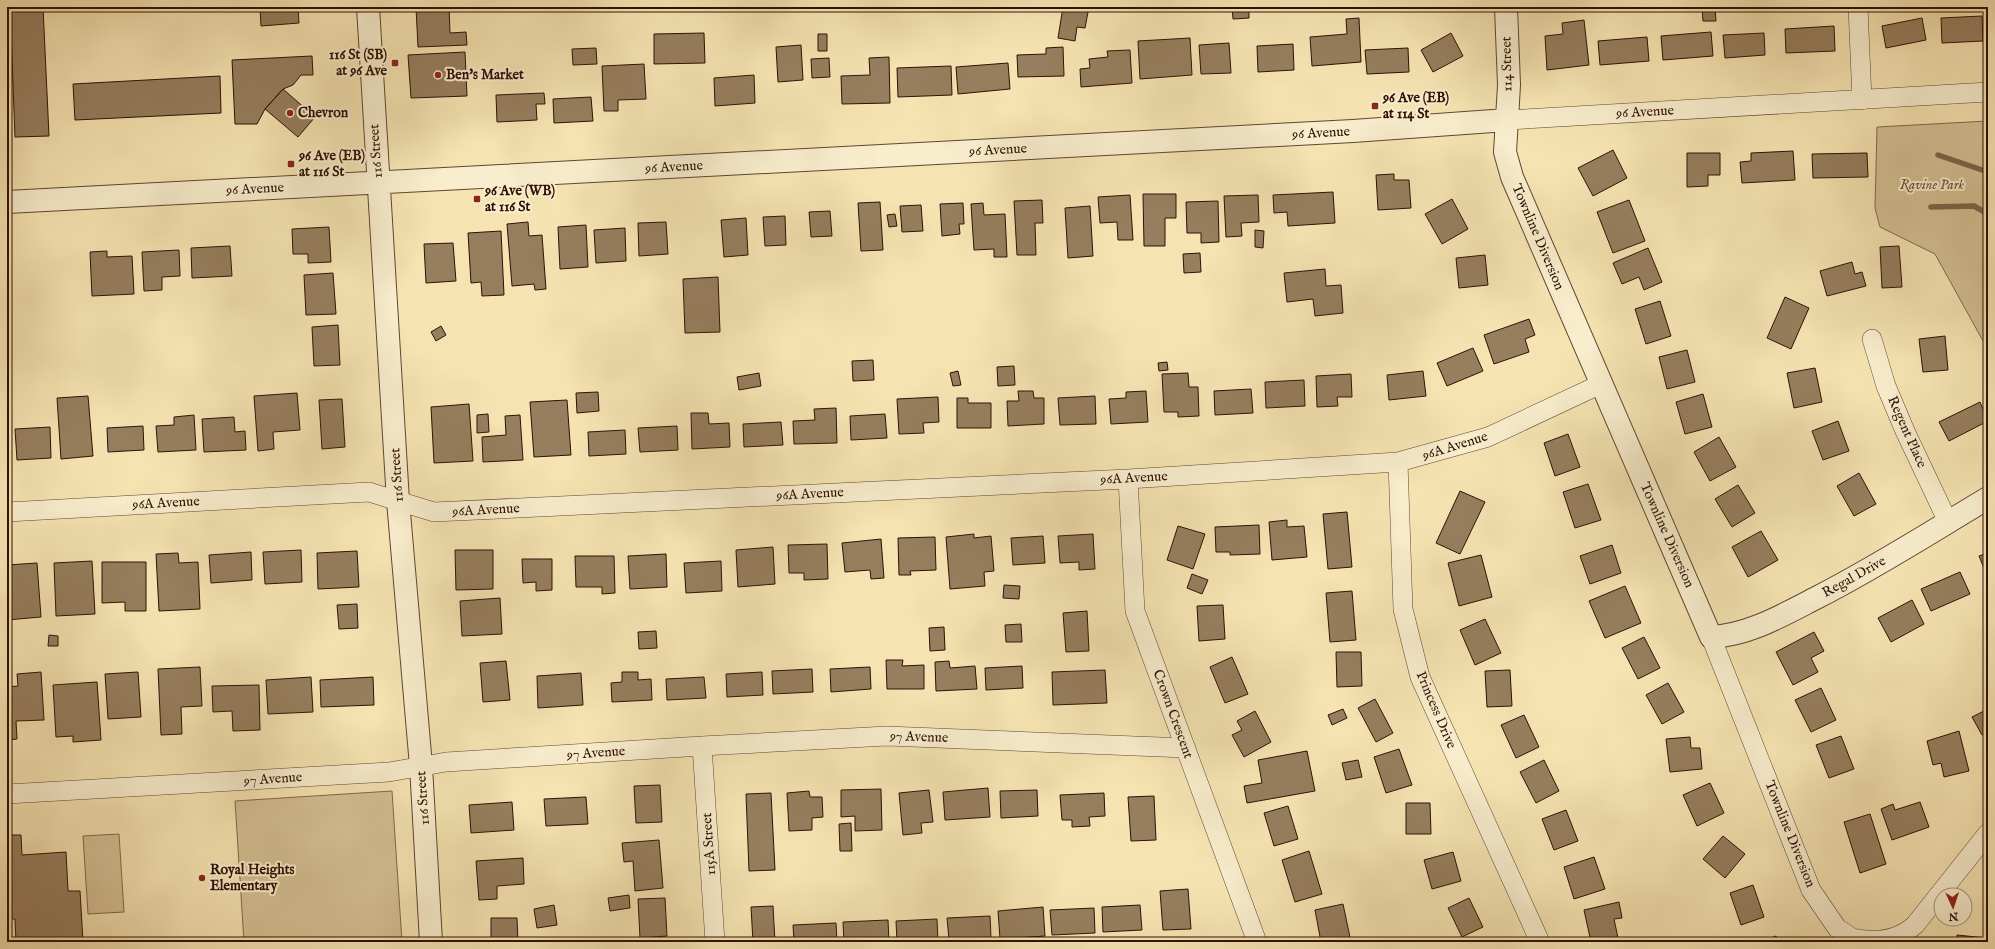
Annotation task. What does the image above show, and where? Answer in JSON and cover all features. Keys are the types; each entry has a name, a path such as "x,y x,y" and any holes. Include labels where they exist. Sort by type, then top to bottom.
{"street":[{"name":"116 Street","path":"368,7 398,501 421,766 431,942"},
{"name":"114 Street","path":"1506,7 1509,85 1507,120"},
{"path":"1858,7 1862,100"},
{"name":"96 Avenue","path":"7,202 1353,131 1507,120 1988,92"},
{"name":"Townline Diversion","path":"1507,120 1505,152 1512,177 1711,637 1811,890 1837,928 1852,940"},
{"name":"Regent Place","path":"1872,339 1886,386 1905,431 1948,522"},
{"name":"96A Avenue","path":"7,512 369,492 434,512 1128,478 1398,462 1488,437 1601,384"},
{"name":"Princess Drive","path":"1398,462 1403,609 1420,677 1540,942"},
{"name":"Crown Crescent","path":"1128,478 1134,611 1257,942"},
{"name":"Regal Drive","path":"1711,637 1746,631 1776,619 1845,583 1988,498"},
{"name":"97 Avenue","path":"7,794 389,772 446,762 887,736 1186,748"},
{"name":"115A Street","path":"702,746 715,942"},
{"path":"1852,940 1883,941 1902,935 1909,931 1988,833"}],"green space":[{"name":"Ravine Park","path":"1988,121 1988,350 1935,254 1880,227 1875,208 1877,127"},
{"path":"392,791 402,942 244,942 235,801"},
{"path":"119,834 124,912 88,914 83,836"}],"building":[{"path":"10,7 43,7 49,136 15,137"},
{"path":"260,7 298,7 299,23 261,26"},
{"path":"449,7 450,33 466,32 467,45 418,47 416,8"},
{"path":"1063,7 1089,7 1085,28 1077,27 1075,41 1058,38"},
{"path":"1232,7 1249,7 1249,18 1233,19"},
{"path":"1702,7 1715,7 1716,21 1703,21"},
{"path":"1982,16 1983,41 1942,43 1941,18"},
{"path":"1359,18 1361,62 1312,66 1310,37 1347,34 1346,19"},
{"path":"1922,18 1926,40 1886,48 1882,26"},
{"path":"1584,20 1589,65 1547,70 1545,36 1563,34 1562,23"},
{"path":"1834,26 1835,51 1786,53 1785,29"},
{"path":"1711,32 1713,56 1663,60 1661,36"},
{"path":"704,33 705,63 654,64 654,34"},
{"path":"1451,33 1463,56 1433,72 1421,50"},
{"path":"1764,33 1765,55 1725,58 1723,35"},
{"path":"818,34 827,34 827,51 818,51"},
{"path":"1647,37 1649,61 1600,65 1598,41"},
{"path":"1190,38 1192,75 1140,79 1138,41"},
{"path":"1229,43 1231,73 1201,74 1199,45"},
{"path":"1293,44 1294,70 1258,72 1257,46"},
{"path":"801,45 803,80 778,82 776,47"},
{"path":"1063,47 1064,76 1018,77 1017,55 1046,54 1046,48"},
{"path":"596,48 597,64 573,65 572,49"},
{"path":"1408,48 1409,72 1367,74 1365,50"},
{"path":"1130,50 1132,83 1081,87 1080,69 1090,68 1089,59 1108,57 1107,51"},
{"name":"Ben's Market","path":"465,52 467,96 411,98 408,55"},
{"path":"312,56 313,75 301,75 293,85 283,89 265,109 257,124 235,124 232,60"},
{"path":"889,57 890,103 842,104 841,76 870,75 869,58"},
{"path":"829,58 830,77 812,78 811,59"},
{"path":"1008,63 1010,89 958,94 956,67"},
{"path":"644,64 646,99 618,100 618,111 604,111 602,66"},
{"path":"951,66 952,95 898,97 897,68"},
{"path":"754,75 755,103 715,106 714,78"},
{"path":"220,76 221,113 75,120 73,84"},
{"name":"Chevron","path":"283,89 315,117 298,137 265,109"},
{"path":"544,93 545,104 536,104 537,120 497,122 496,95"},
{"path":"591,97 593,121 554,123 553,99"},
{"path":"1613,150 1627,178 1593,196 1578,168"},
{"path":"1793,151 1795,180 1742,183 1740,162 1751,161 1751,153"},
{"path":"1687,153 1720,153 1720,175 1708,175 1708,186 1687,187"},
{"path":"1867,153 1868,177 1813,178 1812,154"},
{"path":"1394,174 1394,180 1409,180 1411,208 1378,210 1376,175"},
{"path":"1333,192 1335,223 1288,226 1287,212 1274,213 1273,195"},
{"path":"1143,194 1176,194 1176,218 1165,218 1165,246 1144,246"},
{"path":"1130,195 1133,240 1118,240 1117,222 1100,223 1098,197"},
{"path":"1258,195 1259,222 1241,223 1242,236 1226,237 1224,196"},
{"path":"1452,199 1468,229 1442,244 1425,214"},
{"path":"1042,200 1043,223 1035,223 1036,255 1017,255 1014,201"},
{"path":"1629,200 1645,241 1613,253 1597,212"},
{"path":"1218,201 1219,242 1201,243 1201,233 1187,233 1186,202"},
{"path":"880,202 883,250 861,251 858,203"},
{"path":"963,203 964,224 959,224 960,234 942,236 940,204"},
{"path":"983,203 984,215 1005,214 1007,257 994,257 994,249 974,250 971,204"},
{"path":"921,205 923,231 902,232 900,206"},
{"path":"1090,206 1093,256 1068,258 1065,208"},
{"path":"830,211 832,236 811,237 809,212"},
{"path":"895,214 897,226 889,227 887,215"},
{"path":"785,216 786,245 765,246 763,217"},
{"path":"746,218 748,255 724,257 721,220"},
{"path":"528,222 529,236 542,235 546,289 535,290 534,284 512,286 507,224"},
{"path":"666,222 668,254 639,256 638,223"},
{"path":"586,225 588,267 560,269 558,227"},
{"path":"329,227 331,262 308,263 308,254 293,254 292,229"},
{"path":"625,228 626,261 596,263 594,230"},
{"path":"1255,230 1264,231 1263,248 1255,247"},
{"path":"501,231 504,295 482,296 481,282 471,283 468,233"},
{"path":"453,243 456,281 426,283 424,244"},
{"path":"230,246 232,276 192,278 191,248"},
{"path":"1899,246 1902,287 1882,288 1880,247"},
{"path":"1648,248 1662,282 1644,290 1639,277 1622,284 1613,263"},
{"path":"179,250 180,276 162,277 162,290 144,291 142,252"},
{"path":"107,251 107,257 132,256 134,294 92,296 90,252"},
{"path":"1200,253 1201,272 1184,273 1183,254"},
{"path":"1485,255 1488,285 1459,288 1456,258"},
{"path":"1852,262 1855,274 1862,272 1866,286 1827,296 1820,271"},
{"path":"1325,269 1326,286 1341,285 1343,313 1315,316 1313,299 1287,302 1284,273"},
{"path":"333,273 336,314 306,315 304,275"},
{"path":"718,277 720,332 685,333 683,279"},
{"path":"1785,297 1809,308 1791,349 1767,338"},
{"path":"1660,301 1671,336 1646,344 1635,309"},
{"path":"1529,319 1535,335 1525,339 1529,352 1494,364 1484,335"},
{"path":"338,325 340,365 314,366 312,327"},
{"path":"441,326 446,335 436,341 431,332"},
{"path":"1945,336 1948,370 1923,372 1919,339"},
{"path":"1473,348 1483,371 1447,386 1437,363"},
{"path":"1687,350 1695,382 1667,389 1659,357"},
{"path":"873,360 874,380 853,381 852,361"},
{"path":"1167,362 1168,370 1159,371 1158,363"},
{"path":"1014,366 1015,385 998,386 997,367"},
{"path":"1815,368 1822,402 1794,408 1787,373"},
{"path":"958,371 961,385 953,386 950,373"},
{"path":"1423,371 1426,396 1389,400 1387,375"},
{"path":"759,373 761,386 739,390 737,377"},
{"path":"1188,373 1189,387 1198,387 1199,416 1178,417 1178,412 1164,412 1162,374"},
{"path":"1351,374 1352,397 1337,397 1338,406 1317,407 1316,376"},
{"path":"1304,380 1305,406 1266,408 1265,382"},
{"path":"1251,389 1253,413 1215,415 1214,391"},
{"path":"1018,391 1033,391 1034,398 1044,398 1044,424 1008,426 1007,401 1019,401"},
{"path":"1146,391 1148,422 1111,424 1109,399 1126,398 1126,392"},
{"path":"598,392 599,411 577,413 576,393"},
{"path":"297,393 300,430 273,432 274,449 258,451 254,396"},
{"path":"1703,394 1712,427 1685,434 1676,402"},
{"path":"88,396 93,456 61,459 57,398"},
{"path":"1095,396 1096,424 1060,425 1058,398"},
{"path":"938,397 939,422 923,423 924,433 899,434 897,399"},
{"path":"957,398 968,398 968,403 991,403 991,428 957,428"},
{"path":"342,399 345,447 322,449 319,400"},
{"path":"567,400 571,455 534,457 530,402"},
{"path":"1980,402 1988,421 1949,441 1939,422"},
{"path":"469,404 473,461 434,463 431,407"},
{"path":"836,408 837,443 794,444 793,421 815,420 814,409"},
{"path":"691,413 708,413 709,424 729,423 730,447 692,449"},
{"path":"488,414 489,432 477,433 477,415"},
{"path":"885,414 887,438 851,440 850,416"},
{"path":"194,415 196,450 158,452 156,426 174,425 174,417"},
{"path":"520,415 523,460 483,462 482,437 506,435 505,416"},
{"path":"234,417 235,432 245,431 246,450 204,452 202,419"},
{"path":"1838,421 1849,451 1823,460 1812,431"},
{"path":"781,422 783,445 744,447 743,424"},
{"path":"143,426 144,450 108,452 107,428"},
{"path":"677,426 678,450 640,452 638,428"},
{"path":"50,427 51,458 17,460 15,429"},
{"path":"625,430 626,454 589,456 588,432"},
{"path":"1568,434 1580,467 1555,476 1544,443"},
{"path":"1719,437 1736,467 1710,481 1694,452"},
{"path":"1859,473 1876,504 1854,516 1837,486"},
{"path":"1588,484 1601,520 1575,528 1563,492"},
{"path":"1738,485 1755,513 1732,527 1715,499"},
{"path":"1460,491 1485,502 1460,554 1436,543"},
{"path":"1347,512 1352,567 1328,569 1323,514"},
{"path":"1287,520 1287,527 1304,526 1307,557 1272,560 1269,522"},
{"path":"1259,525 1260,554 1230,555 1230,552 1216,552 1215,527"},
{"path":"1178,526 1205,534 1193,569 1167,560"},
{"path":"1761,531 1778,560 1748,577 1732,547"},
{"path":"974,534 974,538 991,536 994,571 984,572 985,586 950,589 946,537"},
{"path":"1093,534 1095,569 1079,570 1079,562 1060,563 1058,536"},
{"path":"1043,536 1045,563 1013,565 1011,538"},
{"path":"935,537 936,570 910,571 911,575 899,575 898,538"},
{"path":"881,539 884,578 871,579 870,570 845,572 842,543"},
{"path":"827,544 828,579 804,580 804,573 789,573 788,545"},
{"path":"1612,545 1621,573 1590,584 1580,556"},
{"path":"773,547 775,584 738,587 736,550"},
{"path":"301,550 302,582 265,584 263,552"},
{"path":"455,550 493,550 493,589 456,590"},
{"path":"357,551 359,587 318,589 317,553"},
{"path":"251,552 252,580 211,583 209,555"},
{"path":"178,553 179,563 198,562 200,609 159,611 156,554"},
{"path":"1988,553 1988,578 1979,556"},
{"path":"666,554 667,587 630,589 628,556"},
{"path":"1481,555 1492,597 1459,606 1448,563"},
{"path":"575,556 614,556 615,593 602,594 602,587 576,587"},
{"path":"522,559 552,559 552,590 536,591 536,582 523,583"},
{"path":"92,561 95,614 56,616 54,563"},
{"path":"721,561 722,591 686,593 684,563"},
{"path":"102,562 146,562 146,611 125,611 125,602 102,603"},
{"path":"37,563 41,617 7,620 7,565"},
{"path":"1960,572 1970,594 1931,611 1921,589"},
{"path":"1192,574 1208,580 1202,594 1187,588"},
{"path":"1004,585 1020,586 1019,599 1003,598"},
{"path":"1625,586 1641,623 1605,638 1589,601"},
{"path":"1352,591 1356,640 1330,642 1326,593"},
{"path":"500,598 502,634 462,636 460,601"},
{"path":"1912,600 1924,624 1891,642 1878,618"},
{"path":"357,604 358,628 339,629 337,605"},
{"path":"1223,605 1225,639 1199,641 1197,606"},
{"path":"1087,611 1089,651 1066,652 1063,613"},
{"path":"1485,619 1501,653 1475,665 1460,630"},
{"path":"1021,624 1022,642 1006,642 1005,625"},
{"path":"944,627 945,650 930,651 929,628"},
{"path":"656,631 657,648 639,649 638,632"},
{"path":"1814,632 1824,651 1811,658 1818,672 1793,685 1776,652"},
{"path":"49,635 58,636 58,646 48,646"},
{"path":"1644,637 1660,668 1638,679 1622,648"},
{"path":"1336,652 1361,652 1362,686 1337,687"},
{"path":"1232,657 1248,694 1225,703 1210,667"},
{"path":"886,660 903,660 902,666 924,665 924,689 887,689"},
{"path":"506,661 510,700 483,702 480,663"},
{"path":"949,661 950,668 975,666 977,689 936,691 935,662"},
{"path":"1022,666 1023,688 986,690 985,668"},
{"path":"200,667 202,706 181,707 182,734 161,735 158,669"},
{"path":"870,667 871,689 831,692 830,669"},
{"path":"812,669 813,692 773,694 772,671"},
{"path":"1105,670 1107,703 1053,705 1052,672"},
{"path":"1510,670 1512,706 1487,707 1485,671"},
{"path":"41,672 44,720 16,721 17,739 7,740 7,687 18,686 17,674"},
{"path":"138,672 141,717 108,719 105,674"},
{"path":"622,672 638,672 638,680 651,679 652,700 612,702 611,683 622,682"},
{"path":"762,672 763,695 727,697 726,674"},
{"path":"581,673 583,705 538,708 537,676"},
{"path":"311,677 313,712 268,714 266,680"},
{"path":"373,677 374,705 321,707 320,680"},
{"path":"704,677 706,698 667,700 666,679"},
{"path":"97,682 101,740 73,742 73,736 56,737 53,685"},
{"path":"1668,683 1684,712 1662,724 1646,695"},
{"path":"259,685 260,730 233,731 232,711 213,712 212,686"},
{"path":"1821,688 1836,720 1811,732 1795,700"},
{"path":"1375,699 1393,733 1376,742 1358,708"},
{"path":"1343,709 1347,718 1332,725 1328,715"},
{"path":"1988,709 1988,732 1982,735 1972,717"},
{"path":"1255,711 1271,742 1244,757 1232,735 1242,730 1237,721"},
{"path":"1524,715 1539,747 1516,758 1501,725"},
{"path":"1959,731 1969,771 1944,777 1941,763 1933,765 1927,741"},
{"path":"1841,736 1854,769 1829,778 1816,745"},
{"path":"1690,737 1691,748 1700,748 1702,769 1670,772 1666,739"},
{"path":"1399,749 1412,785 1386,793 1374,757"},
{"path":"1307,751 1315,791 1247,803 1244,786 1262,783 1258,760"},
{"path":"1358,760 1362,777 1346,780 1342,763"},
{"path":"1544,760 1559,791 1536,803 1520,772"},
{"path":"1710,783 1724,813 1697,826 1683,795"},
{"path":"660,785 662,822 636,823 634,786"},
{"path":"988,788 990,817 945,820 943,792"},
{"path":"881,789 882,830 855,831 855,816 841,817 841,790"},
{"path":"929,790 933,822 921,823 922,833 903,835 899,793"},
{"path":"1037,790 1038,816 1001,818 1000,791"},
{"path":"809,791 810,797 822,797 823,817 812,818 812,830 789,831 787,793"},
{"path":"771,793 775,870 749,871 746,794"},
{"path":"1104,793 1105,816 1089,817 1090,826 1072,827 1072,820 1062,820 1060,795"},
{"path":"1154,796 1156,840 1131,841 1128,797"},
{"path":"586,797 588,824 546,826 544,799"},
{"path":"512,802 514,830 471,833 469,805"},
{"path":"1920,802 1929,827 1892,840 1881,809 1893,804 1895,810"},
{"path":"1406,803 1430,803 1431,834 1406,834"},
{"path":"1288,806 1298,839 1274,846 1264,813"},
{"path":"1566,810 1578,841 1554,850 1542,819"},
{"path":"1870,814 1886,864 1860,873 1844,822"},
{"path":"851,823 852,851 840,851 839,824"},
{"path":"7,835 21,835 22,855 66,852 68,891 80,891 83,942 16,942 15,919 7,919"},
{"path":"1723,836 1745,854 1725,878 1703,859"},
{"path":"659,840 663,888 635,891 633,861 624,862 622,843"},
{"path":"1309,851 1322,894 1295,902 1282,860"},
{"path":"1453,852 1461,881 1432,889 1424,860"},
{"path":"1594,857 1605,889 1574,899 1564,867"},
{"path":"523,858 524,884 497,886 497,899 479,900 476,861"},
{"path":"1753,885 1764,917 1741,925 1730,893"},
{"path":"1188,889 1191,929 1163,930 1160,891"},
{"path":"629,895 630,908 610,911 608,898"},
{"path":"665,898 667,936 640,938 638,899"},
{"path":"1469,898 1483,927 1462,937 1448,908"},
{"path":"1619,902 1622,918 1614,919 1618,938 1591,942 1584,910"},
{"path":"1343,904 1351,942 1321,942 1315,910"},
{"path":"554,905 557,925 537,928 534,909"},
{"path":"1140,905 1142,930 1103,932 1102,907"},
{"path":"773,906 775,942 753,942 751,907"},
{"path":"1043,907 1045,936 1000,939 998,911"},
{"path":"1094,908 1095,933 1052,935 1050,910"},
{"path":"990,916 991,938 949,940 947,918"},
{"path":"491,918 517,918 518,942 491,942"},
{"path":"937,919 938,942 897,942 896,921"},
{"path":"888,920 889,942 844,942 843,922"},
{"path":"836,923 837,942 794,942 793,925"},
{"path":"1957,935 1986,938 1985,942 1956,942"},
{"path":"1776,936 1778,942 1762,942"}],"waterway":[{"path":"1938,155 1988,172"},
{"path":"1931,207 1974,206 1988,214"}],"place":[{"name":"116 St (SB) at 96 Ave","path":"395,63"},
{"name":"Ben's Market","path":"438,75"},
{"name":"96 Ave (EB) at 114 St","path":"1375,106"},
{"name":"Chevron","path":"290,113"},
{"name":"96 Ave (EB) at 116 St","path":"291,164"},
{"name":"96 Ave (WB) at 116 St","path":"477,199"},
{"name":"Royal Heights Elementary","path":"202,878"}]}
